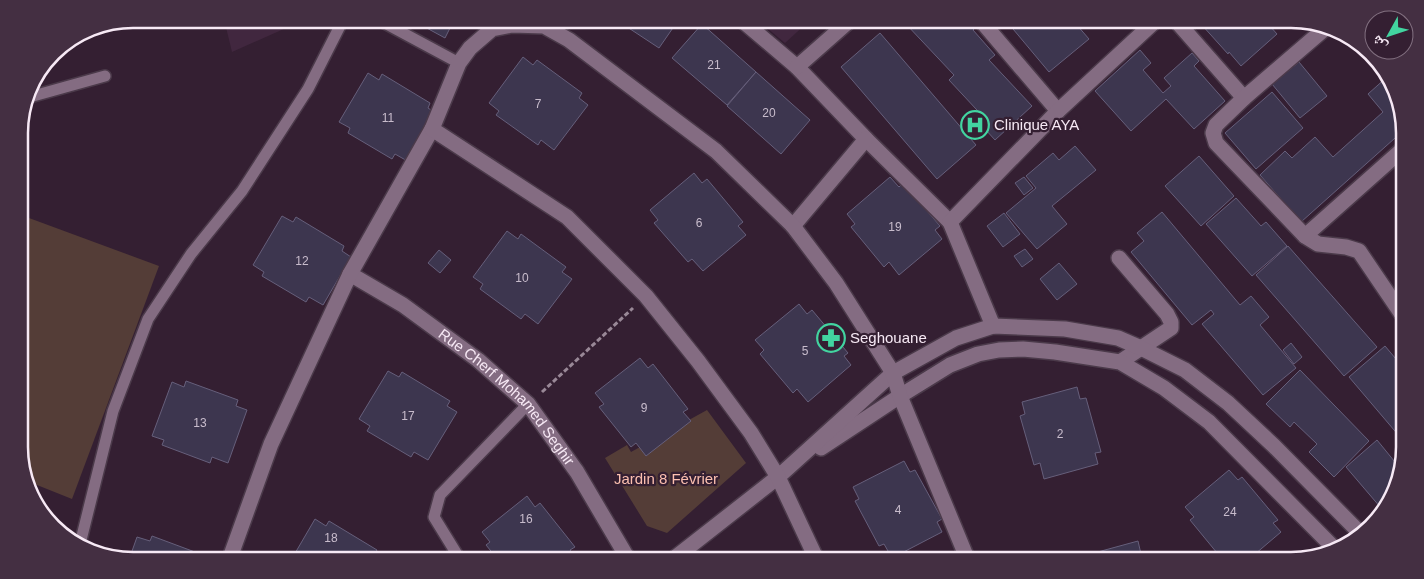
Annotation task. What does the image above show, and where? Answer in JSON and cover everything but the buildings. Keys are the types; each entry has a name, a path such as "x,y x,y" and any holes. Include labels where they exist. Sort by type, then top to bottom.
{"street":[{"path":"233,552 271,444 350,274 432,129 459,64 470,48 492,29 496,28"},
{"path":"548,28 569,40 716,151 793,226 836,283 893,373 900,396 964,551"},
{"path":"751,28 797,67 950,222 993,326"},
{"path":"797,67 841,28"},
{"path":"987,28 1058,111"},
{"path":"950,222 1058,111 1148,28"},
{"path":"1183,28 1244,98"},
{"path":"1321,32 1244,98 1216,125 1213,133 1216,143 1305,236 1318,244 1346,247 1359,251 1396,305"},
{"path":"432,129 567,217 646,296 698,361 745,425 778,477 813,551"},
{"path":"793,226 866,139"},
{"path":"1305,236 1396,155"},
{"path":"1119,258 1167,314 1171,322 1170,328 1120,362"},
{"name":"Rue Cherf Mohamed Seghir","path":"350,274 403,305 478,360 528,404 577,472 624,552"},
{"path":"683,552 778,477 893,373 956,338 993,326 1065,329 1118,338 1185,370 1228,402 1357,529"},
{"path":"778,477 950,365 978,354 999,350 1023,349 1055,352 1120,362 1164,388 1209,422 1330,544"}],"lane":[{"path":"81,538 113,411 148,319 191,254 242,191 308,89 339,28"},
{"path":"394,28 459,64"},
{"path":"34,96 105,76"},
{"path":"455,552 434,517 440,495 528,404"}],"path":[{"path":"528,404 646,296"}],"shaded area":[{"path":"226,28 286,28 232,52"},
{"path":"767,28 801,28 785,43"}],"green space":[{"path":"29,218 159,266 72,499 35,484 30,467 28,454"},
{"name":"Jardin 8 Février","path":"707,410 746,463 667,533 647,526 605,458 627,445 631,452"}],"place":[{"name":"Clinique AYA","path":"975,125"},
{"name":"Seghouane","path":"831,338"}]}
